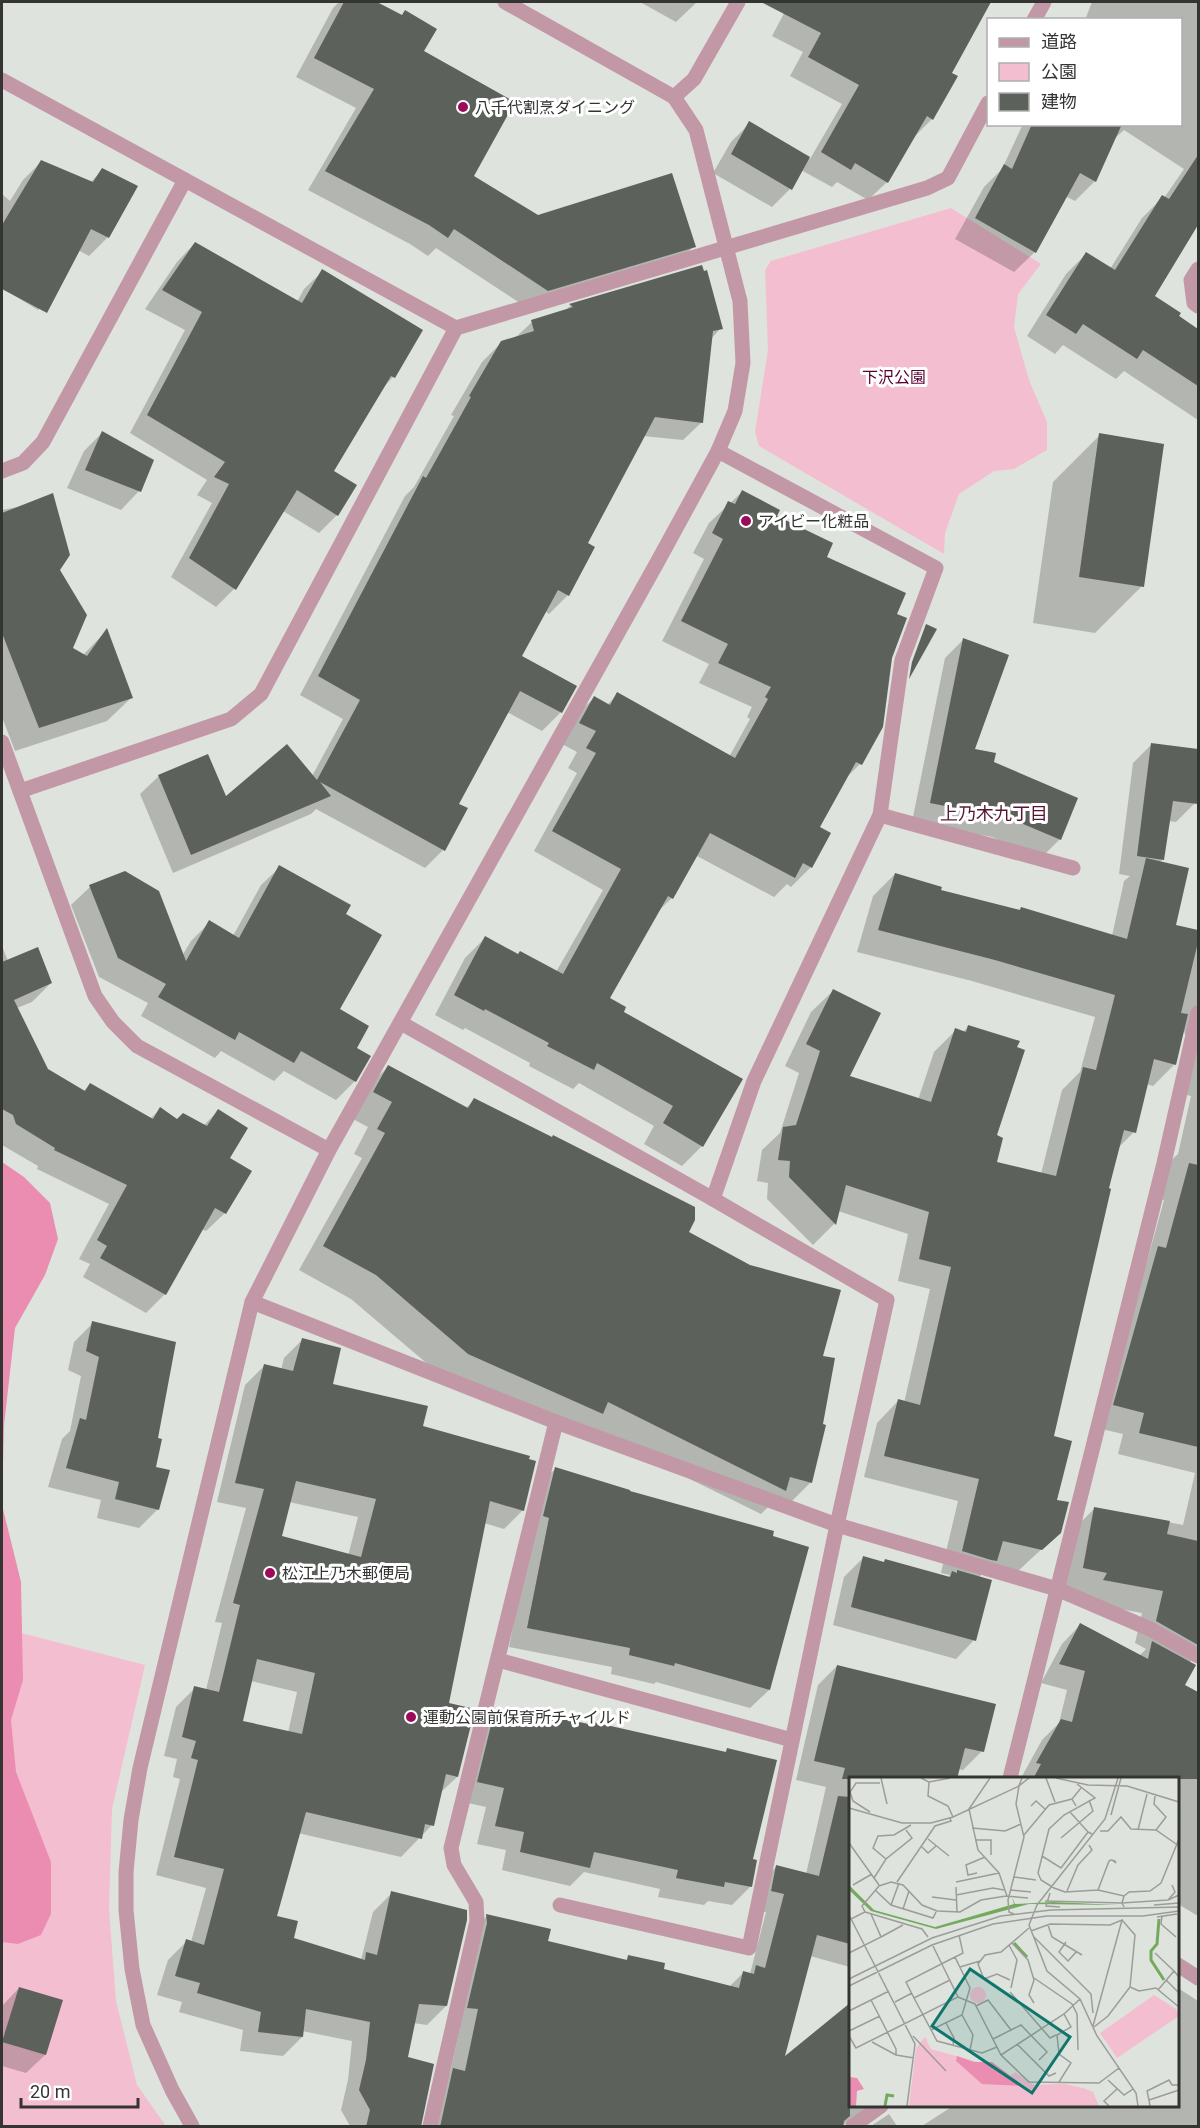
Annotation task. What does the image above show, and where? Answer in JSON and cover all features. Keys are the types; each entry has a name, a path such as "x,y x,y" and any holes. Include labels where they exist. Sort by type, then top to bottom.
{"street":[{"path":"192,2127 172,2090 143,2025 132,1969 126,1911 126,1872 131,1820 140,1768 252,1302 329,1150 718,451 735,411 743,363 740,301 696,130 674,97 504,2"},
{"path":"674,97 694,79 738,2"},
{"path":"1035,18 1044,2"},
{"path":"2,80 456,328 927,188 948,178 987,105"},
{"path":"2,471 23,463 43,442 185,180"},
{"path":"1198,269 1191,280 1194,303 1198,306"},
{"path":"20,791 231,719 261,694 456,328"},
{"path":"713,1199 754,1081 880,814 902,660 936,568 718,451"},
{"path":"2,742 95,996 113,1022 137,1046 329,1150"},
{"path":"880,814 1073,868"},
{"path":"1010,1777 1164,1163 1198,1013"},
{"path":"401,1023 887,1300 837,1524 749,1948 560,1905"},
{"path":"252,1302 556,1422 837,1524 1057,1589 1150,1629 1198,1656"},
{"path":"430,2127 477,1921 476,1902 454,1865 451,1848 556,1422"},
{"path":"498,1660 792,1740"},
{"path":"1179,1966 1198,1978"},
{"path":"853,2127 880,2107"}],"green space":[{"name":"下沢公園","path":"951,208 1041,264 1018,294 1014,327 1029,380 1047,422 1047,450 1014,469 994,471 959,494 945,533 944,554 759,446 755,432 768,350 765,270 771,261"},
{"path":"2,1608 6,1629 145,1665 112,1809 109,1909 116,2001 137,2085 166,2126 2,2126"}],"shaded area":[{"path":"2,1162 24,1177 50,1203 58,1239 45,1275 15,1328 4,1425 2,1505"},
{"path":"2,1505 21,1582 23,1680 11,1720 16,1772 51,1862 51,1914 41,1935 18,1944 2,1942"}],"building":[{"path":"344,2 377,2 402,15 405,10 437,29 424,51 515,102 474,176 538,215 672,173 696,247 548,291 454,229 448,238 429,225 325,171 374,89 314,58"},
{"path":"761,2 991,2 952,73 958,76 933,120 927,116 888,183 855,163 851,170 821,152 859,85 808,57 821,33"},
{"path":"749,121 810,157 792,190 731,154"},
{"path":"1031,126 1121,126 1096,182 1080,173 1036,253 975,218 1004,164 1012,169"},
{"path":"1198,155 1198,225 1155,296 1181,313 1179,316 1198,329 1198,386 1143,350 1137,359 1083,324 1076,334 1046,315 1086,252 1115,270 1162,195 1169,199"},
{"path":"41,160 93,182 102,168 138,186 109,238 91,229 47,313 2,289 2,225"},
{"path":"195,242 302,303 322,269 423,330 395,378 391,376 334,471 357,485 338,516 297,490 236,590 189,558 229,484 214,477 225,462 147,415 202,312 162,290"},
{"path":"702,265 704,271 707,270 723,329 713,331 703,423 655,417 588,543 595,547 569,596 558,590 522,656 577,686 562,713 520,691 459,804 468,808 445,851 320,782 331,796 191,855 158,775 208,754 226,796 287,744 317,780 360,700 318,676 423,476 426,478 501,341 534,331 531,320 573,307 569,304"},
{"path":"102,431 154,460 141,492 85,470"},
{"path":"1099,433 1164,444 1144,587 1079,577"},
{"path":"742,490 780,510 777,516 833,543 827,557 906,593 897,614 907,618 892,658 883,727 862,765 856,762 820,827 831,833 812,868 803,863 795,878 710,833 673,899 668,896 610,998 626,1007 624,1012 743,1079 703,1147 663,1123 673,1106 597,1063 594,1070 547,1046 549,1043 454,995 485,936 518,954 520,951 563,974 621,869 552,831 596,753 586,748 596,731 579,723 594,696 610,705 617,692 735,758 768,699 765,697 771,687 718,663 728,644 681,621 723,539 712,533 728,501 735,504"},
{"path":"53,493 70,555 60,570 87,615 73,648 87,656 107,628 133,698 39,728 2,633 2,513"},
{"path":"926,624 937,629 909,679 912,662"},
{"path":"963,638 1009,655 975,749 996,753 994,762 1078,798 1061,840 1011,819 930,803"},
{"path":"1151,743 1198,749 1198,804 1173,801 1164,860 1137,856"},
{"path":"1146,858 1189,868 1176,925 1198,930 1198,942 1181,1013 1188,1014 1176,1065 1154,1059 1136,1133 1124,1130 1109,1188 1111,1189 1054,1436 1072,1441 1057,1500 1069,1502 1061,1533 1042,1550 1003,1541 997,1561 991,1560 962,1551 979,1479 884,1456 898,1399 920,1405 951,1267 919,1259 929,1212 846,1185 836,1225 789,1177 790,1161 778,1160 783,1127 796,1125 820,1051 806,1044 833,989 881,1013 850,1076 931,1102 955,1028 966,1032 968,1025 1020,1041 1017,1047 1025,1050 997,1135 1003,1138 997,1162 1056,1176 1083,1067 1096,1070 1115,995 995,960 878,930 895,873 942,887 941,890 1020,910 1021,907 1127,939"},
{"path":"279,865 351,905 346,914 382,935 340,1009 369,1026 357,1048 371,1056 356,1082 301,1051 294,1063 239,1032 235,1040 158,997 166,984 118,958 89,885 125,871 159,891 186,961 209,920 239,938"},
{"path":"38,947 52,983 14,1000 48,1069 85,1091 90,1083 153,1119 160,1107 177,1119 183,1113 207,1126 218,1109 248,1128 230,1158 252,1171 226,1214 215,1208 166,1295 100,1258 107,1246 97,1240 127,1185 54,1150 55,1148 16,1124 13,1115 2,1109 2,962"},
{"path":"388,1065 468,1108 474,1098 695,1207 695,1220 689,1232 750,1265 841,1290 823,1356 835,1358 823,1424 826,1425 812,1483 790,1477 786,1491 608,1402 603,1414 468,1354 376,1275 323,1246 385,1133 377,1129 392,1102 373,1092"},
{"path":"1189,1163 1198,1165 1198,1447 1139,1433 1144,1413 1113,1405 1158,1246 1166,1248"},
{"path":"92,1321 176,1342 158,1438 162,1439 156,1467 170,1470 159,1510 115,1499 119,1482 66,1468 80,1418 86,1420 99,1357 86,1351"},
{"path":"302,1338 341,1348 333,1384 428,1406 423,1426 530,1456 529,1459 536,1461 524,1511 490,1501 449,1703 475,1709 458,1777 446,1774 434,1826 425,1824 422,1839 306,1812 277,1916 298,1921 294,1938 365,1960 366,1952 377,1955 391,1891 467,1910 467,1920 447,2006 419,2004 408,2057 434,2064 421,2127 366,2127 370,2110 359,2090 366,2060 370,2022 306,2009 303,2037 258,2032 261,2012 197,1993 200,1983 175,1976 186,1939 204,1945 224,1869 174,1857 198,1760 191,1758 196,1741 182,1737 194,1686 219,1692 240,1605 233,1603 264,1489 235,1483 264,1364 293,1371","holes":["296,1481 376,1499 361,1557 282,1536","257,1659 315,1673 302,1734 243,1721"]},
{"path":"555,1467 630,1491 774,1531 773,1536 809,1547 770,1690 675,1663 674,1666 629,1655 630,1648 527,1628 549,1518 543,1516"},
{"path":"1094,1507 1170,1521 1167,1534 1198,1541 1198,1645 1156,1621 1163,1591 1103,1580 1107,1573 1083,1568"},
{"path":"863,1556 884,1562 885,1559 950,1577 952,1571 957,1573 957,1570 992,1580 976,1641 851,1607"},
{"path":"1080,1623 1148,1659 1152,1641 1196,1665 1185,1685 1198,1692 1198,1779 1034,1777 1041,1764 1036,1763 1061,1719 1072,1722 1085,1671 1059,1664"},
{"path":"837,1665 996,1704 984,1752 965,1748 958,1777 849,1777 849,1779 842,1779 845,1768 814,1761"},
{"path":"519,1709 593,1725 593,1722 726,1752 727,1748 777,1760 753,1859 757,1860 752,1887 725,1882 724,1887 676,1878 678,1870 594,1852 590,1868 520,1852 524,1832 495,1826 504,1788 477,1782 494,1713 517,1719"},
{"path":"838,1796 849,1797 849,1944 817,1935 785,2056 849,2004 850,2116 844,2121 843,2127 440,2127 453,2068 465,2071 478,2009 467,2008 487,1923 486,1914 551,1929 548,1941 627,1960 628,1955 665,1963 664,1969 739,1988 743,1971 754,1974 756,1965 765,1968 784,1894 771,1891 776,1865 819,1876"},
{"path":"19,1987 63,2000 46,2055 2,2042"}],"place":[{"name":"八千代割烹ダイニング","path":"463,107"},
{"name":"アイビー化粧品","path":"746,521"},
{"name":"松江上乃木郵便局","path":"270,1573"},
{"name":"運動公園前保育所チャイルド","path":"411,1717"}],"district":[{"name":"上乃木九丁目","path":"994,813"}]}
